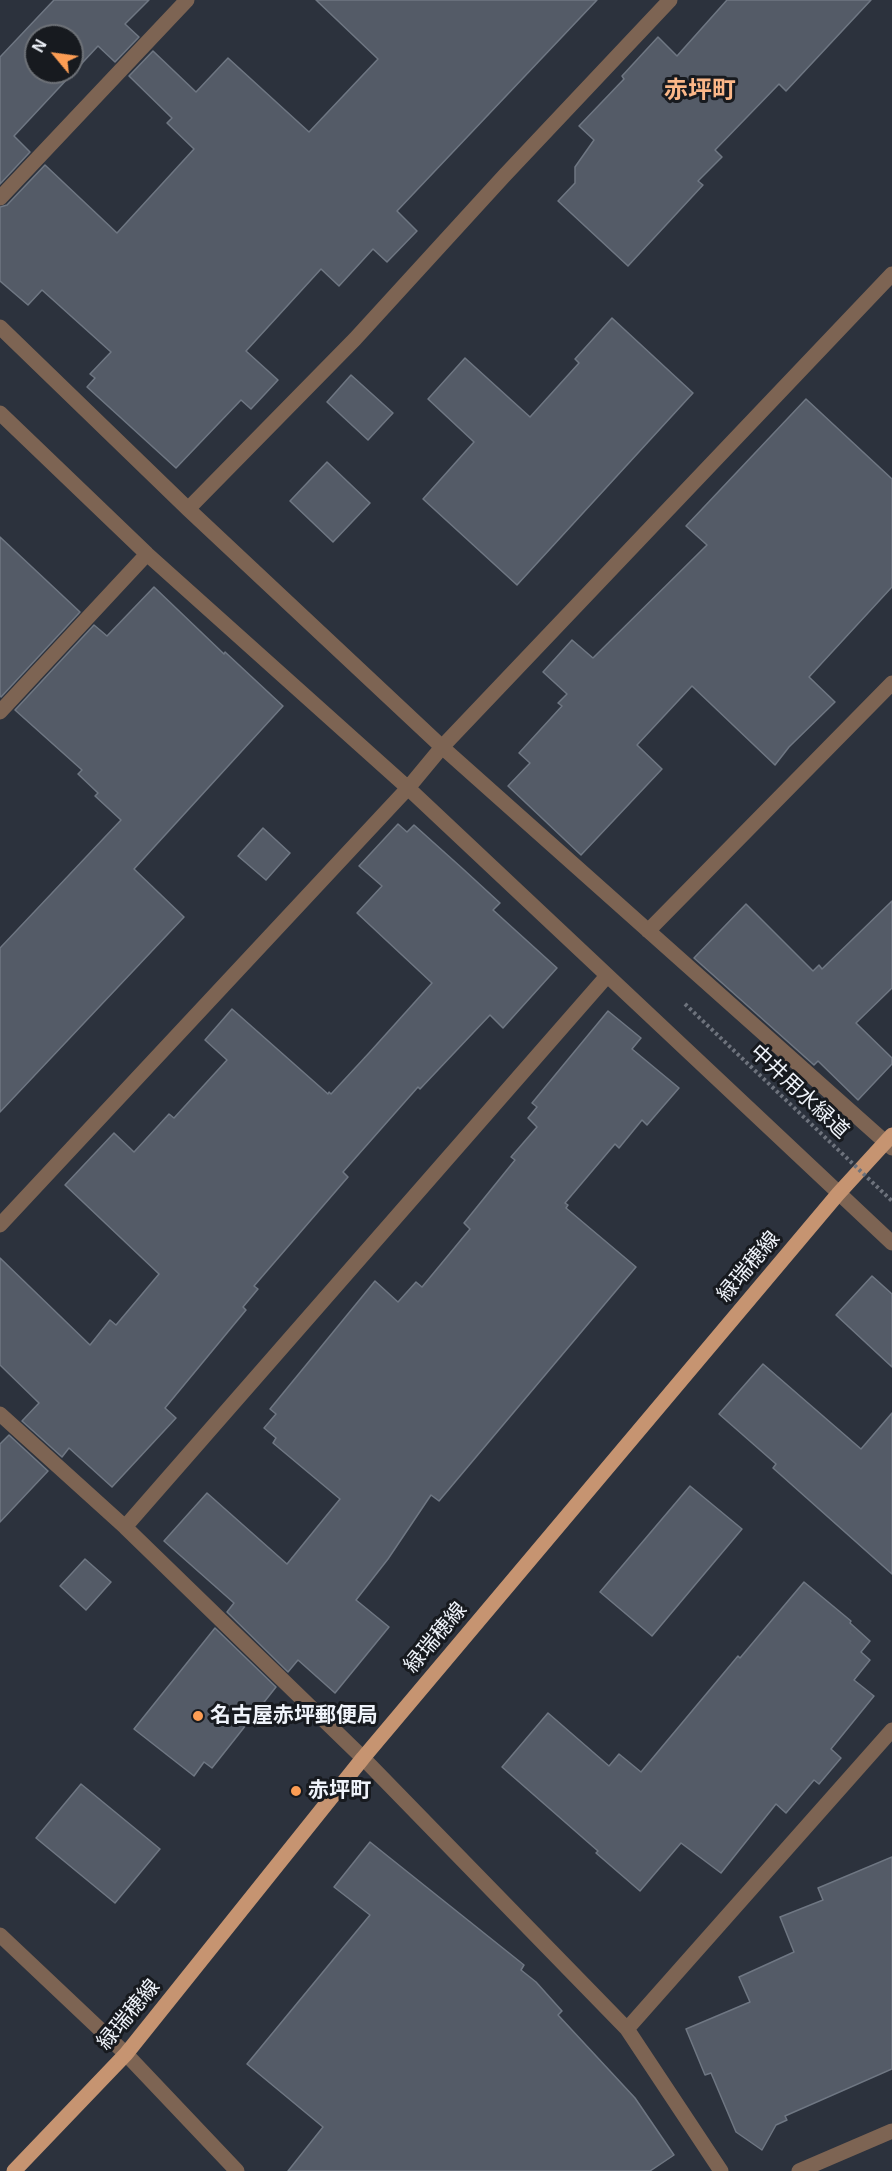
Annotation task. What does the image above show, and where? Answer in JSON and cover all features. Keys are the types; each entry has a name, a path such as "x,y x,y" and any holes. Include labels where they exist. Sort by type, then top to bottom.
{"main road":[{"name":"緑瑞穂線","path":"14,2171 126,2054 363,1758 838,1194 890,1141"}],"street":[{"path":"0,198 187,0"},
{"path":"188,509 355,339 504,176 670,0"},
{"path":"0,1225 408,788 442,747 892,274"},
{"path":"0,327 188,509 442,747 648,931 890,1141"},
{"path":"0,413 147,554 408,788 892,1243"},
{"path":"0,712 147,554"},
{"path":"648,931 892,683"},
{"path":"125,1527 607,976"},
{"path":"0,1414 125,1527 363,1758 627,2029 721,2171"},
{"path":"627,2029 892,1730"},
{"path":"0,1935 126,2054 237,2171"},
{"path":"799,2171 892,2131"}],"path":[{"name":"中井用水緑道","path":"685,1004 892,1201"}],"building":[{"path":"54,0 149,0 125,24 139,37 115,62 98,46 84,61 84,24 31,24"},
{"path":"316,0 597,0 397,211 417,231 387,262 373,249 339,286 321,269 246,351 278,380 251,409 241,400 176,468 87,387 95,378 90,374 111,352 42,290 28,305 0,281 0,207 7,205 45,165 117,233 194,149 167,123 172,118 129,76 153,51 196,92 228,58 309,132 378,59"},
{"path":"727,0 871,0 786,91 779,84 715,150 722,157 698,181 703,185 628,266 558,201 575,183 575,167 594,140 579,126 624,79 622,76 658,37 677,56"},
{"path":"24,32 24,84 63,84 14,136 30,152 0,184 0,57"},
{"path":"612,318 693,393 517,585 423,499 474,442 428,399 465,358 530,417 579,363 575,359"},
{"path":"351,375 393,413 368,440 327,402"},
{"path":"806,399 892,479 892,587 809,677 835,702 789,747 775,765 692,686 637,745 662,769 581,855 508,786 530,763 519,753 562,706 558,703 567,694 543,672 572,640 593,658 707,545 686,526"},
{"path":"327,462 370,503 333,542 290,501"},
{"path":"0,537 80,612 1,697 0,696"},
{"path":"154,587 283,706 134,869 184,917 0,1112 0,948 121,820 95,796 98,793 78,774 82,770 15,710 94,625 107,636"},
{"path":"398,824 407,832 414,825 463,869 500,903 493,910 557,968 503,1028 490,1015 420,1089 418,1087 343,1172 348,1177 254,1286 258,1289 243,1307 246,1310 165,1408 176,1418 112,1487 69,1448 62,1457 22,1421 39,1403 0,1365 0,1258 90,1345 110,1320 116,1325 159,1274 65,1185 114,1133 134,1152 169,1114 174,1118 227,1060 205,1040 232,1009 328,1094 329,1092 331,1094 369,1053 432,983 357,913 382,886 359,866"},
{"path":"263,828 290,853 266,880 238,856"},
{"path":"892,901 892,988 856,1023 892,1058 892,1064 858,1100 818,1061 814,1065 694,958 746,904 813,971 819,965 822,969"},
{"path":"608,1011 641,1038 632,1049 679,1088 647,1125 642,1120 619,1148 615,1144 565,1203 568,1205 566,1208 636,1267 439,1501 431,1495 388,1559 356,1600 389,1627 335,1693 298,1660 288,1672 227,1612 234,1603 164,1541 207,1493 287,1564 340,1499 273,1443 276,1438 264,1428 276,1414 270,1409 375,1281 398,1302 416,1282 422,1287 470,1229 464,1223 515,1160 511,1157 537,1127 528,1118 537,1107 532,1103"},
{"path":"872,1276 892,1294 892,1367 836,1315"},
{"path":"763,1364 861,1449 892,1413 892,1574 773,1468 776,1464 719,1414"},
{"path":"9,1435 48,1471 0,1522 0,1444"},
{"path":"690,1486 742,1529 652,1636 600,1592"},
{"path":"85,1559 111,1582 86,1610 60,1586"},
{"path":"804,1582 851,1621 850,1623 870,1641 861,1652 870,1660 854,1680 874,1696 831,1749 841,1758 819,1784 814,1780 786,1813 776,1804 721,1873 681,1843 640,1891 502,1767 548,1713 609,1766 619,1754 641,1772 738,1656 740,1658"},
{"path":"215,1628 276,1687 212,1768 204,1762 194,1776 134,1729"},
{"path":"81,1784 160,1849 115,1903 36,1838"},
{"path":"370,1842 524,1965 521,1970 536,1982 562,2011 558,2015 635,2098 674,2155 650,2171 288,2171 323,2127 247,2064 370,1915 334,1887"},
{"path":"892,1857 892,2069 785,2116 787,2120 776,2125 762,2150 736,2132 711,2073 705,2075 686,2029 750,2002 739,1977 794,1952 780,1917 823,1900 818,1888"}],"place":[{"name":"名古屋赤坪郵便局","path":"198,1716"},
{"name":"赤坪町","path":"296,1791"}],"district":[{"name":"赤坪町","path":"700,91"}]}
